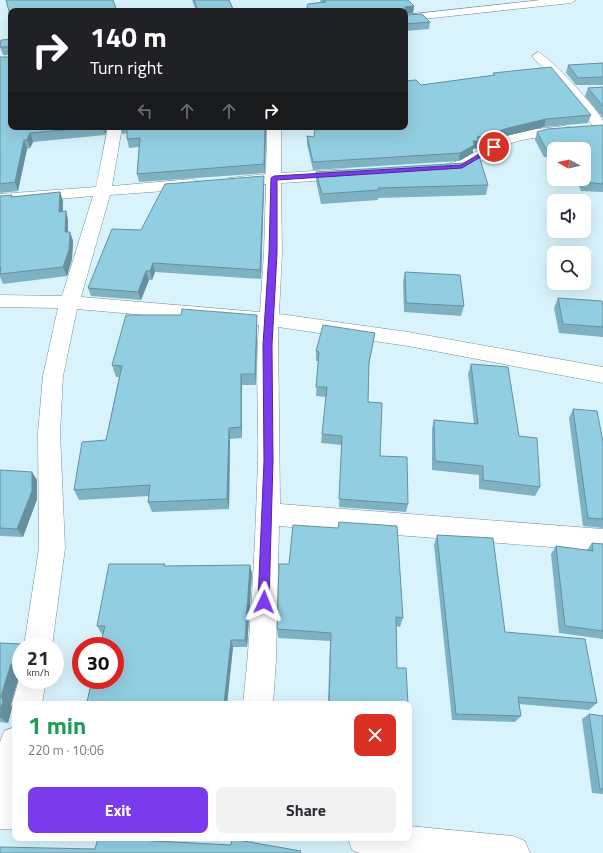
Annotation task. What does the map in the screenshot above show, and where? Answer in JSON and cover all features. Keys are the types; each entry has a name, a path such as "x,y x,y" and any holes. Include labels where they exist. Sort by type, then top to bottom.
{"street":[{"path":"408,18 571,0"},
{"path":"538,56 556,73 603,128"},
{"path":"571,91 590,90"},
{"path":"439,168 462,166 507,140 544,132 603,128"},
{"path":"39,637 52,548 49,434 53,376 63,324 103,191 114,130"},
{"path":"258,701 262,660 267,514 269,319 273,253 274,130"},
{"path":"219,182 360,173"},
{"path":"0,199 204,183"},
{"path":"0,301 70,302 269,319 408,339 603,375"},
{"path":"267,514 603,540"},
{"path":"28,701 30,689"},
{"path":"0,789 12,751"},
{"path":"0,813 12,813"},
{"path":"375,844 513,853"}],"building":[{"path":"6,0 113,0 116,8 8,8"},
{"path":"194,0 229,0 233,8 197,8"},
{"path":"324,0 408,0 414,6 405,8 307,8 308,4 326,2"},
{"path":"422,14 430,22 408,24 408,15"},
{"path":"8,39 8,47 0,47 1,40"},
{"path":"0,57 8,57 8,130 64,130 30,133 27,140 24,140 15,182 0,184"},
{"path":"603,63 603,77 578,78 568,65"},
{"path":"551,67 591,115 546,119 504,129 495,134 477,137 479,141 473,141 474,145 460,153 313,162 307,136 314,137 315,130 408,130 408,81 416,80 421,85 495,75 493,73"},
{"path":"603,87 603,106 588,88"},
{"path":"603,125 603,184 591,183 591,142 547,142 546,149 537,132 547,129"},
{"path":"127,130 265,130 264,164 137,174 140,138 127,139"},
{"path":"479,156 488,185 378,188 379,190 322,194 316,172 464,163"},
{"path":"264,176 260,270 153,263 150,271 146,271 138,292 88,288 112,229 141,230 165,184"},
{"path":"60,192 59,212 66,211 65,232 70,232 69,250 63,267 0,274 0,196 12,195 11,197"},
{"path":"405,272 460,275 464,306 406,303"},
{"path":"558,298 602,301 603,327 563,324"},
{"path":"182,309 257,315 255,374 241,374 241,427 229,428 227,499 148,502 150,485 74,490 82,442 106,440 122,366 112,365 126,315 181,315"},
{"path":"323,325 375,333 369,362 368,402 382,403 380,456 407,457 408,504 339,499 342,436 322,434 327,387 316,387 319,352 316,351"},
{"path":"471,364 508,367 519,436 537,438 540,487 483,480 483,466 435,461 434,420 478,424"},
{"path":"573,409 597,411 603,442 603,519 588,518"},
{"path":"0,470 32,472 32,491 17,529 0,528"},
{"path":"339,522 397,526 403,618 396,617 397,668 406,668 408,701 329,701 331,633 277,629 279,564 289,564 293,525 338,528"},
{"path":"437,535 493,538 505,632 585,639 597,703 518,697 521,716 456,714"},
{"path":"592,543 603,544 603,631 565,626 556,546 593,551"},
{"path":"109,564 165,564 164,566 250,565 245,640 231,640 224,701 87,701 90,689 124,689 124,637 102,637 105,626 97,626"},
{"path":"0,643 12,644 12,664 1,696 3,701 0,710"},
{"path":"589,714 603,716 603,789 600,789"},
{"path":"97,841 155,841 231,845 232,841 244,841 301,851 300,853 0,853 0,847 95,849"}],"route":[{"path":"264,602 268,461 268,345 273,253 274,178 462,166 494,147"}]}
